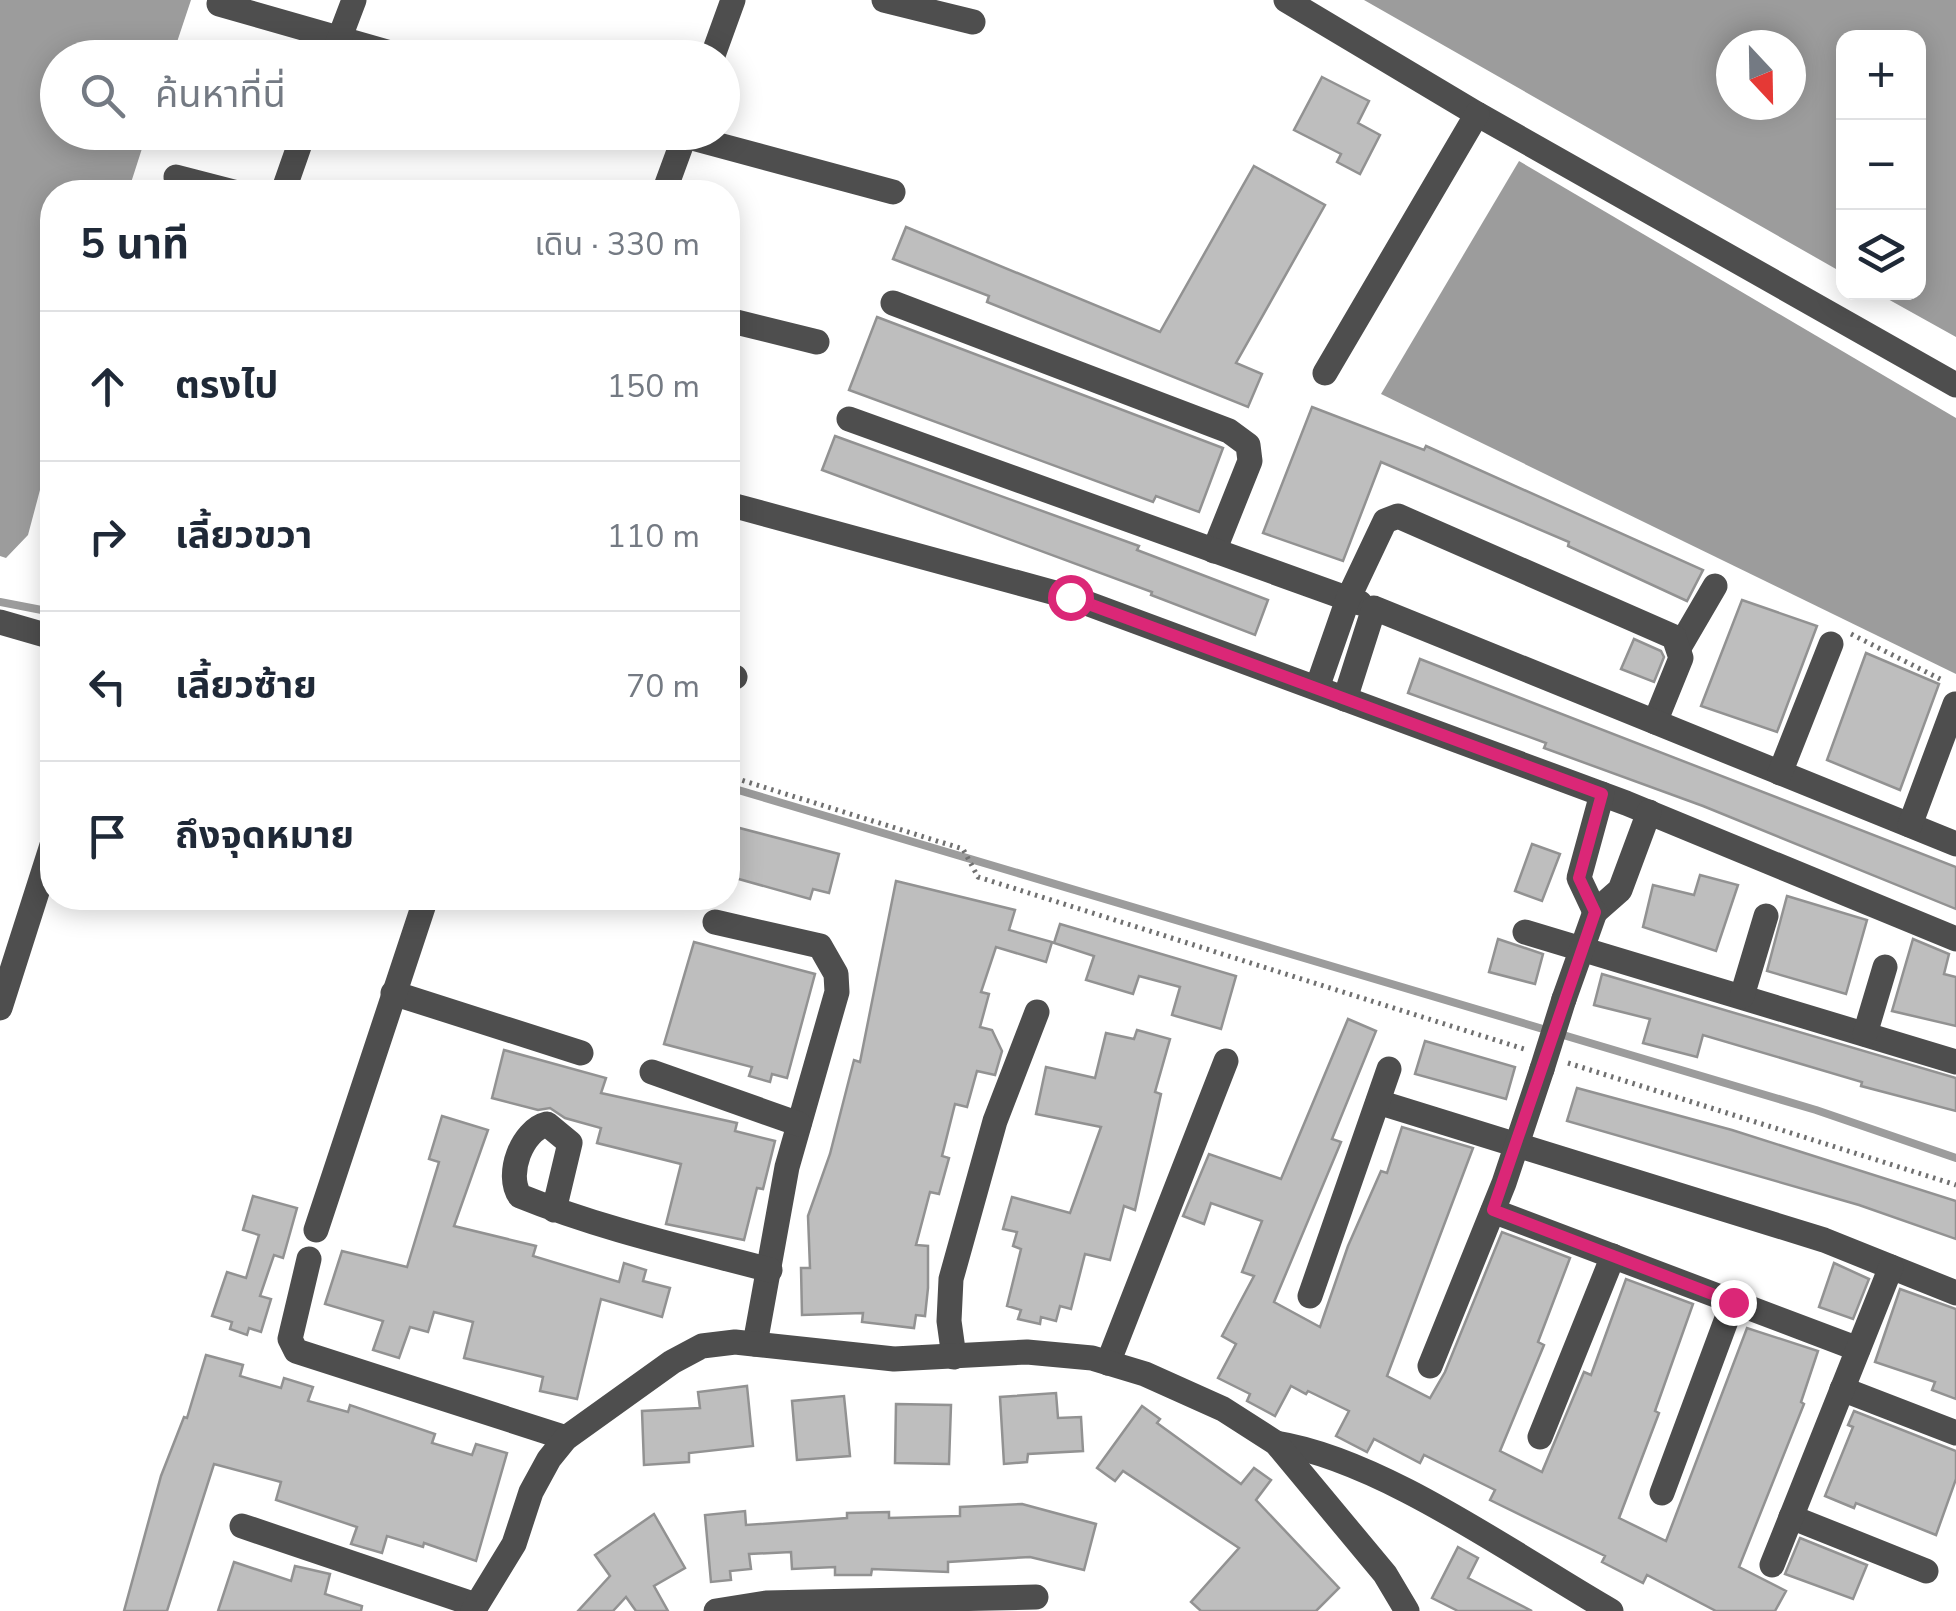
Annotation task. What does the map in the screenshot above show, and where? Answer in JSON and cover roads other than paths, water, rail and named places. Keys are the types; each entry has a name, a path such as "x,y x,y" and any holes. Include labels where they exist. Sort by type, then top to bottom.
{"street":[{"path":"339,40 354,0"},
{"path":"719,40 733,0"},
{"path":"884,0 973,22"},
{"path":"1286,0 1477,114 1956,385"},
{"path":"219,4 315,40"},
{"path":"1325,373 1477,114"},
{"path":"287,180 298,150"},
{"path":"667,180 676,150"},
{"path":"739,150 893,192"},
{"path":"176,177 188,180"},
{"path":"893,303 1229,431 1248,445 1250,462 1214,551"},
{"path":"740,323 817,342"},
{"path":"849,419 1374,608 1956,844"},
{"path":"740,507 1070,597 1649,812 1956,939"},
{"path":"1317,688 1348,599 1385,521 1398,516 1674,636 1680,646"},
{"path":"1655,722 1676,677 1680,646 1715,586"},
{"path":"1345,699 1374,608"},
{"path":"0,622 40,634"},
{"path":"1780,773 1834,635"},
{"path":"1910,825 1956,704"},
{"path":"1595,912 1579,878 1602,794"},
{"path":"1430,1366 1518,1144 1595,912 1620,890 1649,812"},
{"path":"0,1008 40,882"},
{"path":"316,1230 422,910"},
{"path":"1742,996 1766,916"},
{"path":"715,922 820,946 836,974 837,992 787,1167 755,1344"},
{"path":"1525,932 1956,1062"},
{"path":"1865,1034 1885,967"},
{"path":"393,993 581,1053"},
{"path":"954,1356 948,1321 951,1279 995,1121 1038,1012"},
{"path":"1108,1363 1226,1061"},
{"path":"1310,1296 1390,1068"},
{"path":"652,1072 799,1124"},
{"path":"1378,1102 1824,1240 1956,1293"},
{"path":"554,1210 770,1270"},
{"path":"1493,1210 1858,1349"},
{"path":"1540,1437 1613,1256"},
{"path":"308,1260 290,1339 296,1352 566,1438"},
{"path":"1772,1565 1891,1267"},
{"path":"1662,1493 1733,1302"},
{"path":"242,1526 474,1608 514,1544 540,1476 566,1438 672,1362 702,1346 755,1344 894,1359 1027,1352 1108,1363 1223,1409 1276,1443 1385,1574 1407,1611"},
{"path":"1842,1389 1956,1432"},
{"path":"1276,1443 1320,1453 1378,1476 1611,1611"},
{"path":"1791,1516 1926,1571"},
{"path":"716,1611 766,1603 1036,1598"}],"waterway":[{"path":"0,602 40,610"},
{"path":"740,791 1816,1110 1956,1158"}]}
